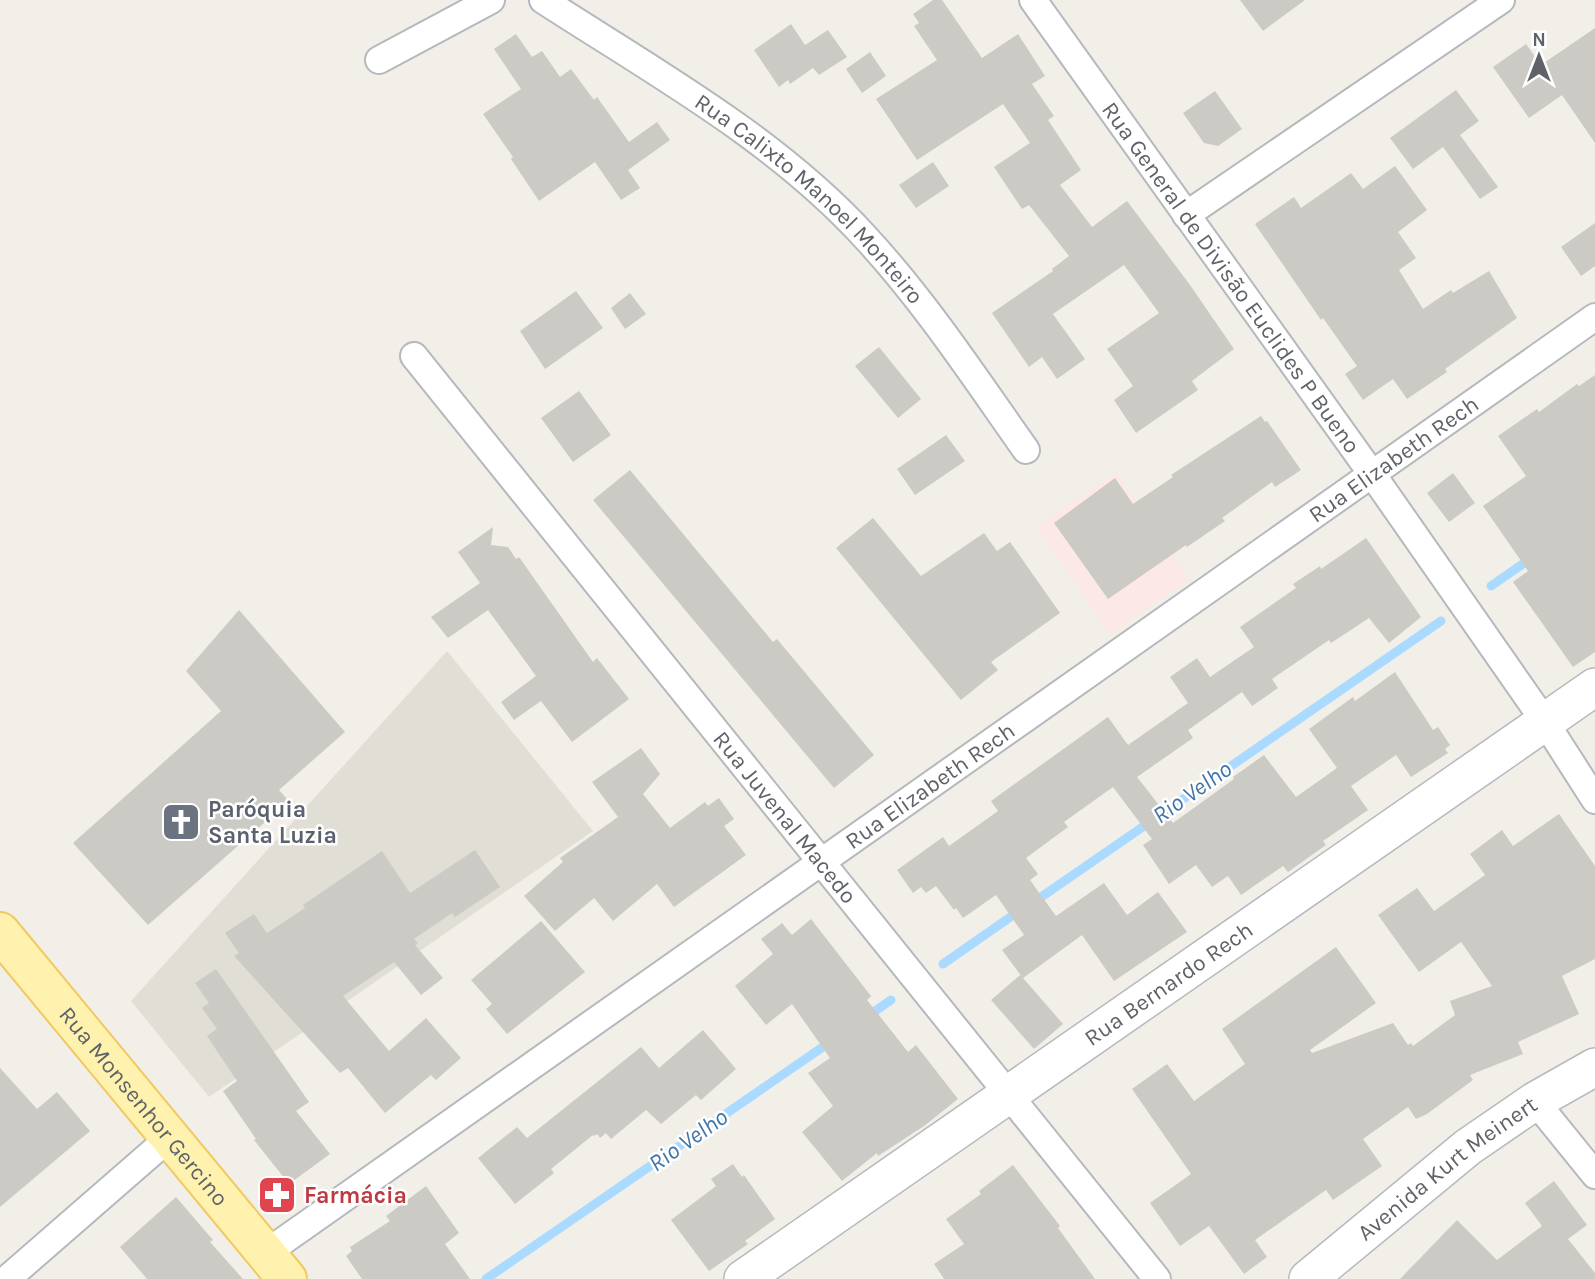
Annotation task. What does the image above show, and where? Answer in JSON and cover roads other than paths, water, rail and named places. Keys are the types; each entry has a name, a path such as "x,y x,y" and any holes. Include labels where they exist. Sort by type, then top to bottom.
{"main road":[{"name":"Rua Bernardo Rech","path":"743,1279 1595,687"},
{"name":"Rua Monsenhor Gercino","path":"0,932 276,1266"},
{"name":"Avenida Kurt Meinert","path":"1317,1277 1438,1170 1535,1101 1595,1067"}],"street":[{"path":"379,60 491,0"},
{"name":"Rua Calixto Manoel Monteiro","path":"543,0 752,138 800,175 834,206 866,237 904,283 1026,450"},
{"name":"Rua General de Divisão Euclides P Bueno","path":"1033,0 1372,474 1545,722 1595,800"},
{"path":"1186,215 1501,0"},
{"name":"Rua Elizabeth Rech","path":"276,1266 821,862 1595,317"},
{"name":"Rua Juvenal Macedo","path":"414,356 1157,1279"},
{"path":"1535,1101 1595,1175"},
{"path":"7,1279 170,1137"}],"waterway":[{"name":"Rio Velho","path":"1491,586 1533,557"},
{"name":"Rio Velho","path":"1034,902 1441,621"},
{"name":"Rio Velho","path":"943,964 1019,911"},
{"name":"Rio Velho","path":"868,1016 891,1000"},
{"name":"Rio Velho","path":"486,1279 830,1042"}],"place":[{"name":"Paróquia Santa Luzia","path":"181,822"},
{"name":"Farmácia","path":"277,1195"}]}
